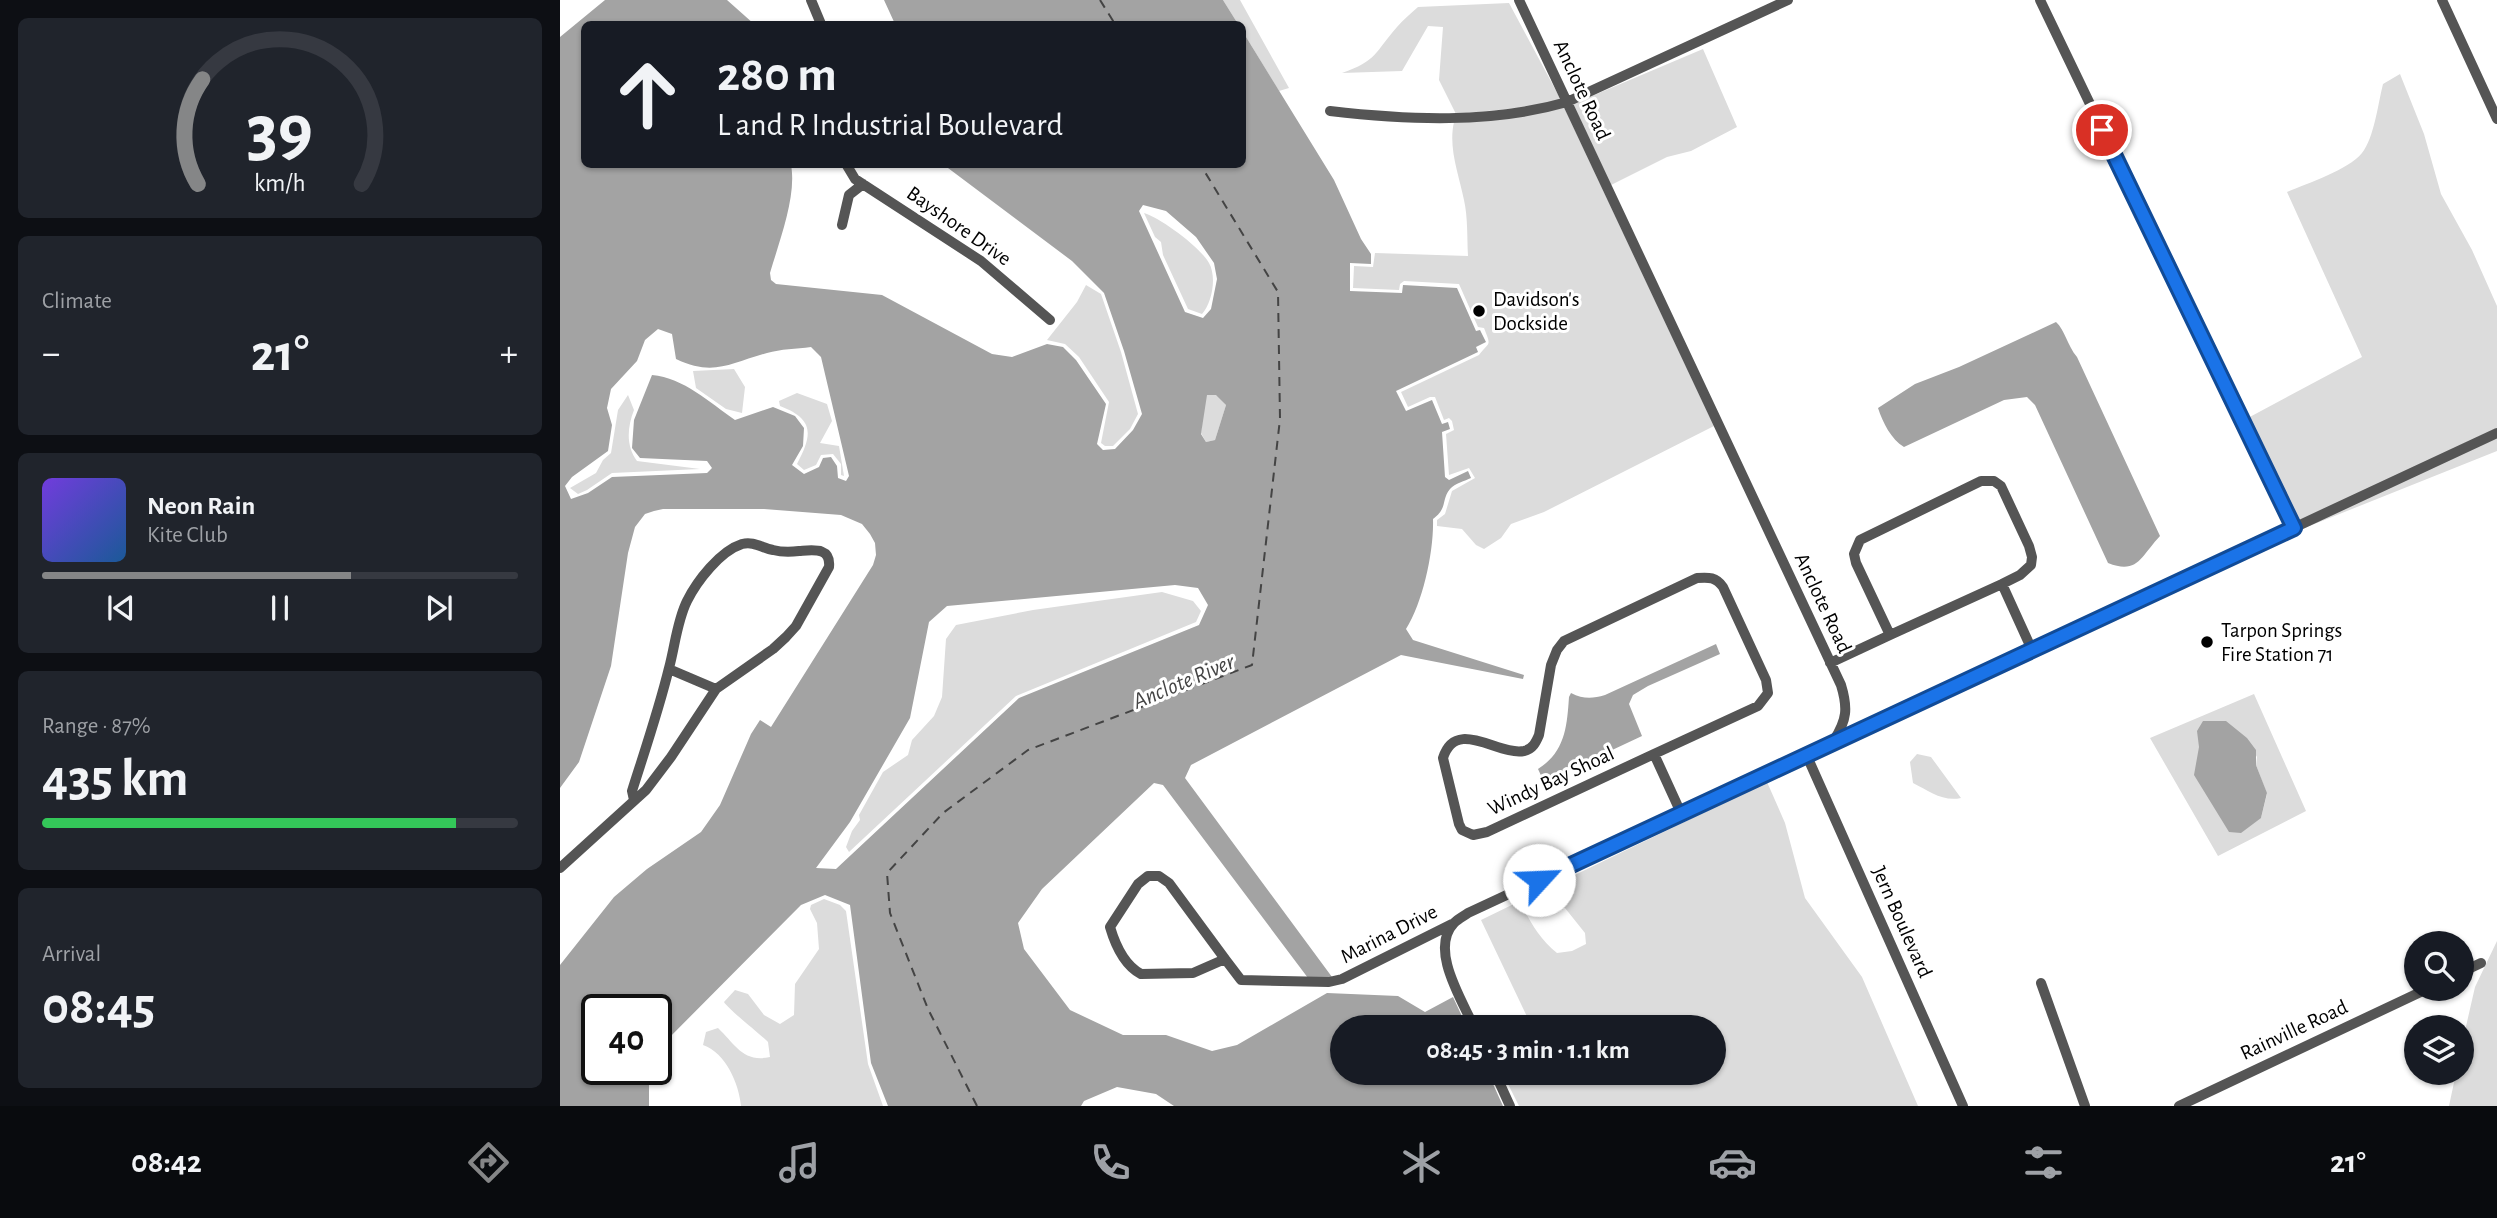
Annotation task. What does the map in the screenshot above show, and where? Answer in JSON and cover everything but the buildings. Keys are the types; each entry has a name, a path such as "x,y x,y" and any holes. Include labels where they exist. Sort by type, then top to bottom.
{"street":[{"path":"811,0 820,21"},
{"name":"Anclote Road","path":"1519,0 1830,663 1847,705 1846,718 1834,740"},
{"path":"1330,111 1360,115 1458,118 1541,110 1567,102 1788,0"},
{"path":"2040,0 2294,528"},
{"path":"2442,0 2497,119"},
{"name":"Bayshore Drive","path":"848,168 855,179 981,261 1050,320"},
{"path":"842,225 849,195 863,184"},
{"path":"1469,1015 1450,972 1443,947 1454,923 1468,913 2497,433"},
{"path":"1830,663 2002,584 2031,565 2032,557 2001,486 1993,481 1981,481 1860,540 1855,547 1856,563 1890,635"},
{"path":"560,869 634,800 657,776 716,690 773,649 796,626 829,567 827,554 811,549 788,552 751,543 740,545 726,553 698,585 688,599 679,624 669,668 632,791 634,800"},
{"name":"Windy Bay Shoal","path":"1697,578 1717,579 1766,680 1768,693 1758,705 1654,754 1479,835 1462,830 1443,758 1446,748 1463,739 1527,750 1534,745 1539,735 1551,665 1564,641 1697,578"},
{"path":"2002,584 2032,650"},
{"path":"669,668 716,690"},
{"path":"1654,754 1681,813"},
{"name":"Jern Boulevard","path":"1806,754 1963,1106"},
{"name":"Marina Drive","path":"1225,959 1193,973 1141,974 1133,970 1114,943 1110,927 1138,884 1148,876 1159,876 1169,883 1241,979 1305,982 1342,979 1454,923"},
{"path":"2474,966 2481,963"},
{"path":"2041,983 2085,1106"},
{"name":"Rainville Road","path":"2179,1106 2404,1000"},
{"path":"1500,1085 1510,1106"}],"shaded area":[{"path":"1223,0 1240,0 1289,88 1279,91 1246,37 1246,21 1236,21"},
{"path":"1509,3 1561,100 1540,106 1456,114 1439,80 1443,27 1428,26 1402,71 1342,73 1369,60 1399,24 1418,7"},
{"path":"1703,49 1737,127 1691,151 1667,157 1611,185 1573,104"},
{"path":"2400,74 2424,134 2441,194 2472,250 2497,306 2497,428 2297,522 2246,419 2362,357 2287,192 2338,170 2362,153 2373,130 2383,84"},
{"path":"1564,107 1714,426 1544,512 1511,524 1501,538 1484,549 1476,545 1462,529 1437,526 1437,520 1445,514 1452,491 1475,478 1469,468 1449,475 1446,434 1454,430 1452,421 1449,418 1444,420 1435,397 1408,407 1401,392 1479,355 1488,344 1484,328 1478,327 1459,284 1404,281 1399,290 1353,288 1354,266 1373,267 1375,253 1468,256 1465,207 1453,152 1454,122"},
{"path":"1144,213 1180,234 1209,263 1213,275 1212,290 1202,314 1188,309 1163,255 1161,242 1155,237"},
{"path":"1086,285 1101,294 1138,414 1130,429 1113,446 1101,443 1109,402 1079,357 1065,344 1047,340 1077,302"},
{"path":"734,369 745,387 742,413 726,409 696,388 693,371"},
{"path":"797,393 827,404 832,421 820,443 839,446 844,476 841,475 841,464 833,454 821,455 816,465 804,470 797,464 808,436 805,422 780,406 779,401"},
{"path":"628,395 634,410 629,443 637,461 700,469 612,473 578,494 570,488 596,473 603,460 611,453 618,410"},
{"path":"1205,395 1217,395 1226,405 1215,440 1206,442 1201,433"},
{"path":"2497,437 2497,451 2297,531"},
{"path":"1162,592 1193,601 1201,611 1196,622 1016,696 849,852 846,847 852,831 883,772 908,755 912,740 934,716 942,697 946,639 956,625 1033,610"},
{"path":"2254,694 2306,811 2218,856 2150,738","holes":["2246,739 2257,757 2256,765 2267,794 2261,818 2199,747 2199,742"]},
{"path":"1917,754 1931,757 1961,798 1942,797 1913,783 1910,762"},
{"path":"1767,782 1785,823 1805,898 1862,977 1918,1106 1519,1106 1508,1085 1726,1085 1726,1015 1526,1015 1481,920 1520,901 1545,942 1557,953 1572,951 1586,944 1585,933 1561,903 1552,886"},
{"path":"824,899 840,905 846,911 868,1064 883,1106 741,1106 730,1070 718,1055 703,1045 706,1032 718,1028 746,1055 770,1057 768,1042 724,1002 735,990 748,994 764,1015 780,1024 794,1015 795,984 819,949 817,923 810,909 811,905"},
{"path":"2497,941 2497,1106 2449,1106 2453,1085 2474,1085 2474,1015 2469,1015 2474,1001 2475,987"}],"water":[{"name":"Anclote River","path":"605,0 727,0 751,21 581,21 581,168 791,168 792,191 770,273 771,280 776,284 882,295 992,354 1012,357 1047,344 1063,347 1076,360 1106,404 1097,444 1103,450 1115,449 1133,430 1142,414 1104,293 1072,261 948,168 1246,168 1246,37 1334,180 1361,239 1371,254 1371,264 1350,263 1350,291 1402,293 1403,285 1457,288 1476,331 1480,330 1486,342 1476,347 1478,352 1396,391 1406,411 1432,400 1442,424 1448,422 1450,429 1442,432 1445,477 1449,480 1468,471 1471,478 1450,489 1443,508 1433,519 1432,546 1426,576 1418,605 1406,629 1413,640 1524,675 1523,679 1401,655 1191,765 1185,778 1332,977 1308,978 1163,785 1154,783 1042,889 1018,923 1024,949 1070,1010 1123,1035 1166,1035 1212,1051 1237,1045 1327,993 1398,996 1425,1012 1453,997 1461,1015 1330,1015 1330,1085 1493,1085 1503,1106 1174,1106 1156,1094 1117,1087 1084,1101 1081,1106 888,1106 871,1063 850,905 825,895 801,905 672,1035 672,994 581,994 581,1085 649,1085 649,1106 560,1106 560,965 614,897 647,869 701,832 720,805 751,734 760,720 771,727 873,565 875,543 862,524 841,515 764,509 663,509 645,514 635,527 628,553 611,666 579,762 560,788 560,37","holes":["1143,205 1166,211 1196,237 1214,263 1217,279 1211,309 1203,318 1185,312 1139,211","658,329 672,334 676,359 701,367 712,368 772,352 811,347 821,357 849,476 846,481 838,478 837,466 831,457 823,458 819,467 804,474 792,465 803,446 804,428 795,416 773,407 735,420 685,386 652,375 634,420 632,448 640,458 707,461 712,468 707,473 612,477 588,493 571,499 565,486 572,477 608,451 612,425 607,408 611,389 637,361 645,340","1207,395 1216,395 1226,405 1215,440 1206,442 1201,434","1175,585 1198,588 1208,605 1199,625 1019,698 836,869 816,868 850,822 910,718 929,622 947,606"]},
{"path":"884,0 1223,0 1236,21 894,21"},
{"path":"2056,322 2077,357 2160,536 2133,565 2126,567 2108,563 2035,405 2027,397 2004,400 1904,447 1888,430 1878,408 1915,384 1959,367"},
{"path":"1716,644 1720,654 1633,695 1629,704 1642,736 1544,782 1538,769 1554,755 1563,738 1571,693 1588,698 1605,695"},
{"path":"2203,721 2226,721 2247,738 2256,750 2256,765 2267,793 2261,818 2241,833 2229,832 2194,775 2199,747 2197,731"}],"ferry route":[{"path":"1100,0 1113,21"},
{"path":"977,1106 928,1009 890,913 887,873 943,813 1028,750 1252,665 1280,419 1278,292 1202,168"}],"place":[{"name":"Davidson's Dockside","path":"1479,311"},
{"name":"Tarpon Springs Fire Station 71","path":"2207,642"}],"route":[{"path":"1539,880 2294,528 2102,130"}]}
